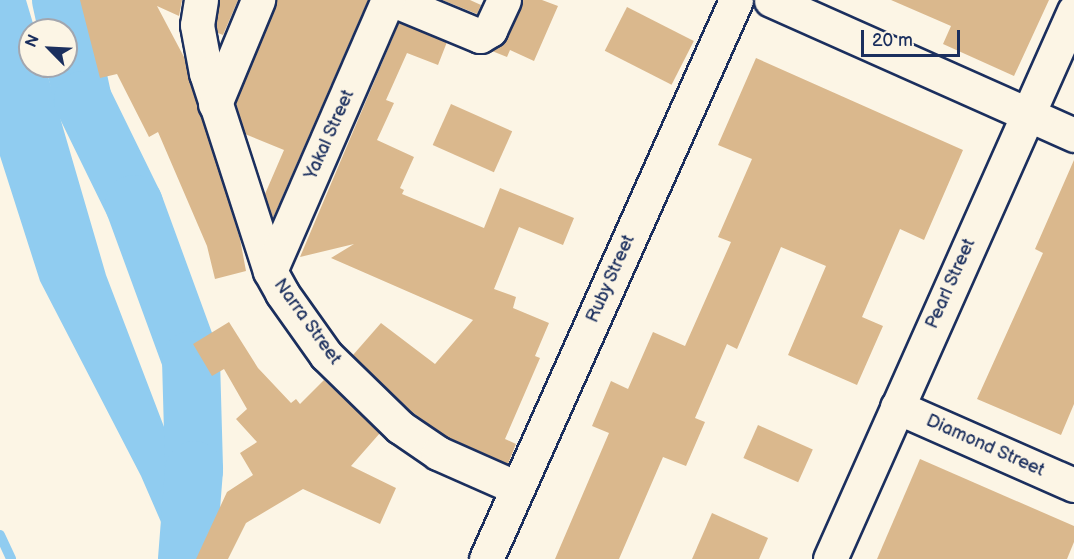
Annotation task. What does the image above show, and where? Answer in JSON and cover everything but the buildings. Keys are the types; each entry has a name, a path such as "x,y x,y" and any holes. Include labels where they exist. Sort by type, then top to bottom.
{"street":[{"name":"Narra Street","path":"201,0 197,26 215,104 270,270 326,355 400,427 438,453 517,488"},
{"path":"215,104 258,0"},
{"path":"391,0 480,36 490,30 504,0"},
{"name":"Yakal Street","path":"270,270 391,0"},
{"name":"Ruby Street","path":"486,559 736,0"},
{"path":"771,0 1074,135"},
{"name":"Pearl Street","path":"830,559 1074,11"},
{"name":"Diamond Street","path":"897,407 1074,485"}],"water":[{"path":"0,0 26,0 31,18 18,18 18,78 49,78 106,275 195,508 193,559 163,559 161,522 141,476 40,281 0,156"}],"waterway":[{"path":"61,0 83,100 134,204 191,360 194,470 187,559"},
{"path":"0,535 11,559"}]}
